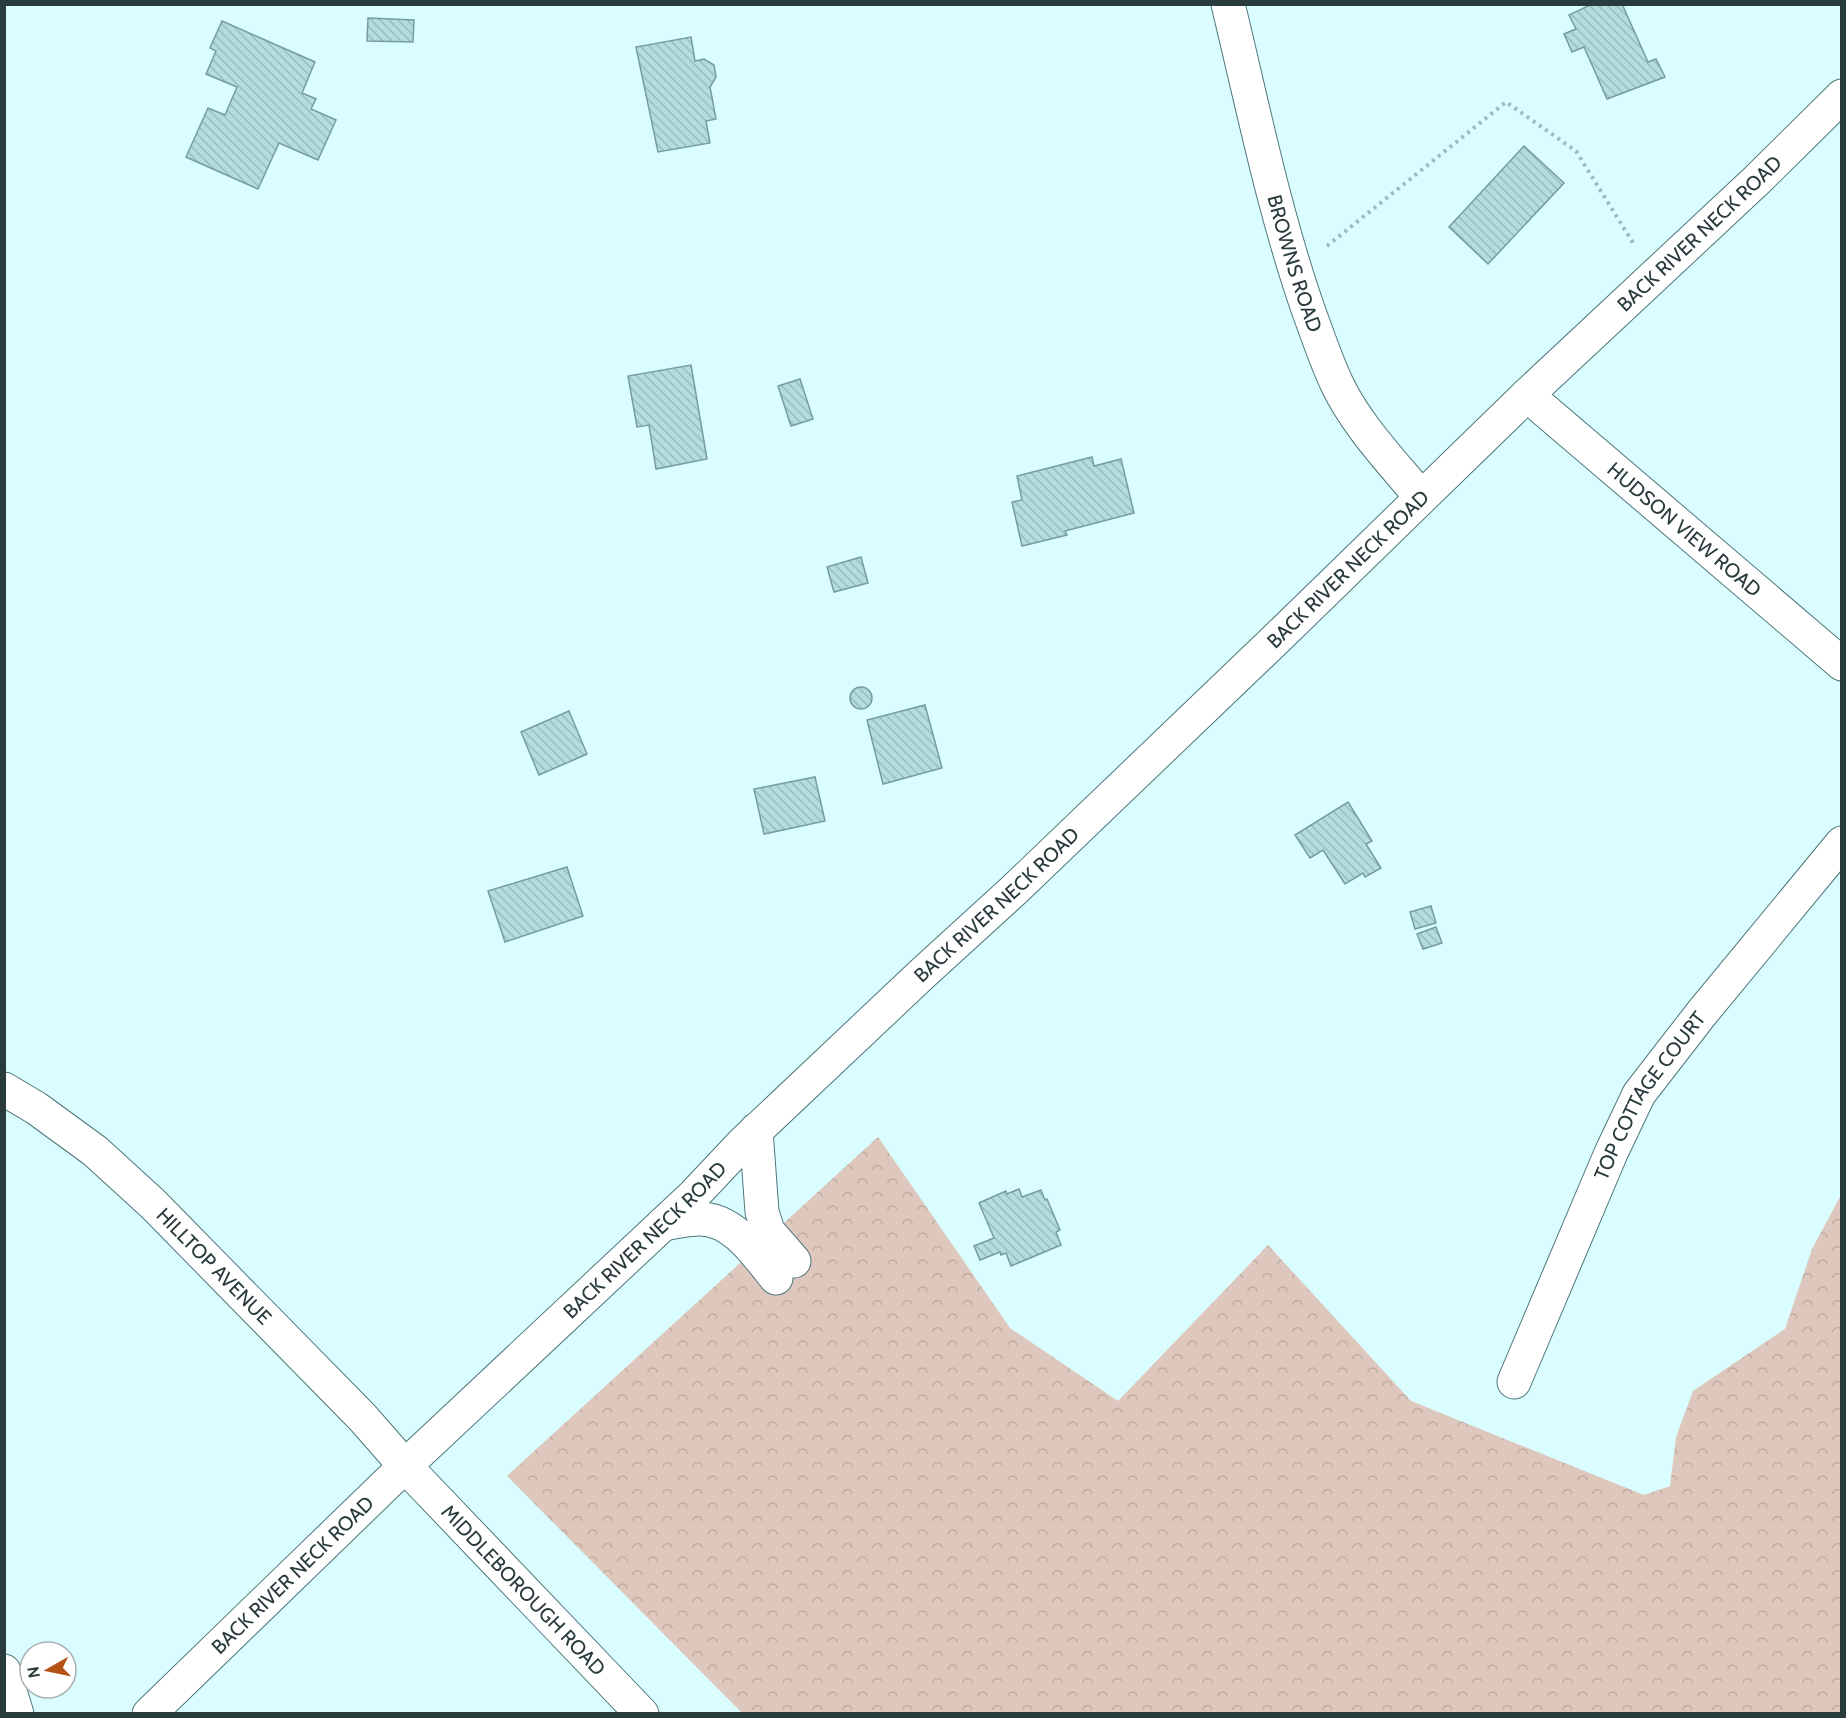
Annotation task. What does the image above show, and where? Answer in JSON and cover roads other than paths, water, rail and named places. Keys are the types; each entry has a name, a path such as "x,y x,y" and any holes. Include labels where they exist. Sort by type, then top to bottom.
{"street":[{"name":"BROWNS ROAD","path":"1228,4 1281,223 1320,342 1338,386 1385,454 1421,497"},
{"name":"BACK RIVER NECK ROAD","path":"149,1713 405,1466 663,1224 756,1131 1013,891 1527,395 1653,278 1842,96"},
{"name":"HUDSON VIEW ROAD","path":"1527,395 1842,664"},
{"name":"TOP COTTAGE COURT","path":"1514,1382 1611,1153 1639,1094 1701,1014 1842,843"},
{"name":"HILLTOP AVENUE","path":"4,1089 36,1108 95,1151 153,1204 363,1418 405,1466"},
{"path":"663,1224 703,1219 726,1226 785,1270 762,1212 759,1197 756,1131"},
{"name":"MIDDLEBOROUGH ROAD","path":"405,1466 642,1713"},
{"path":"4,1671 17,1713"}]}
